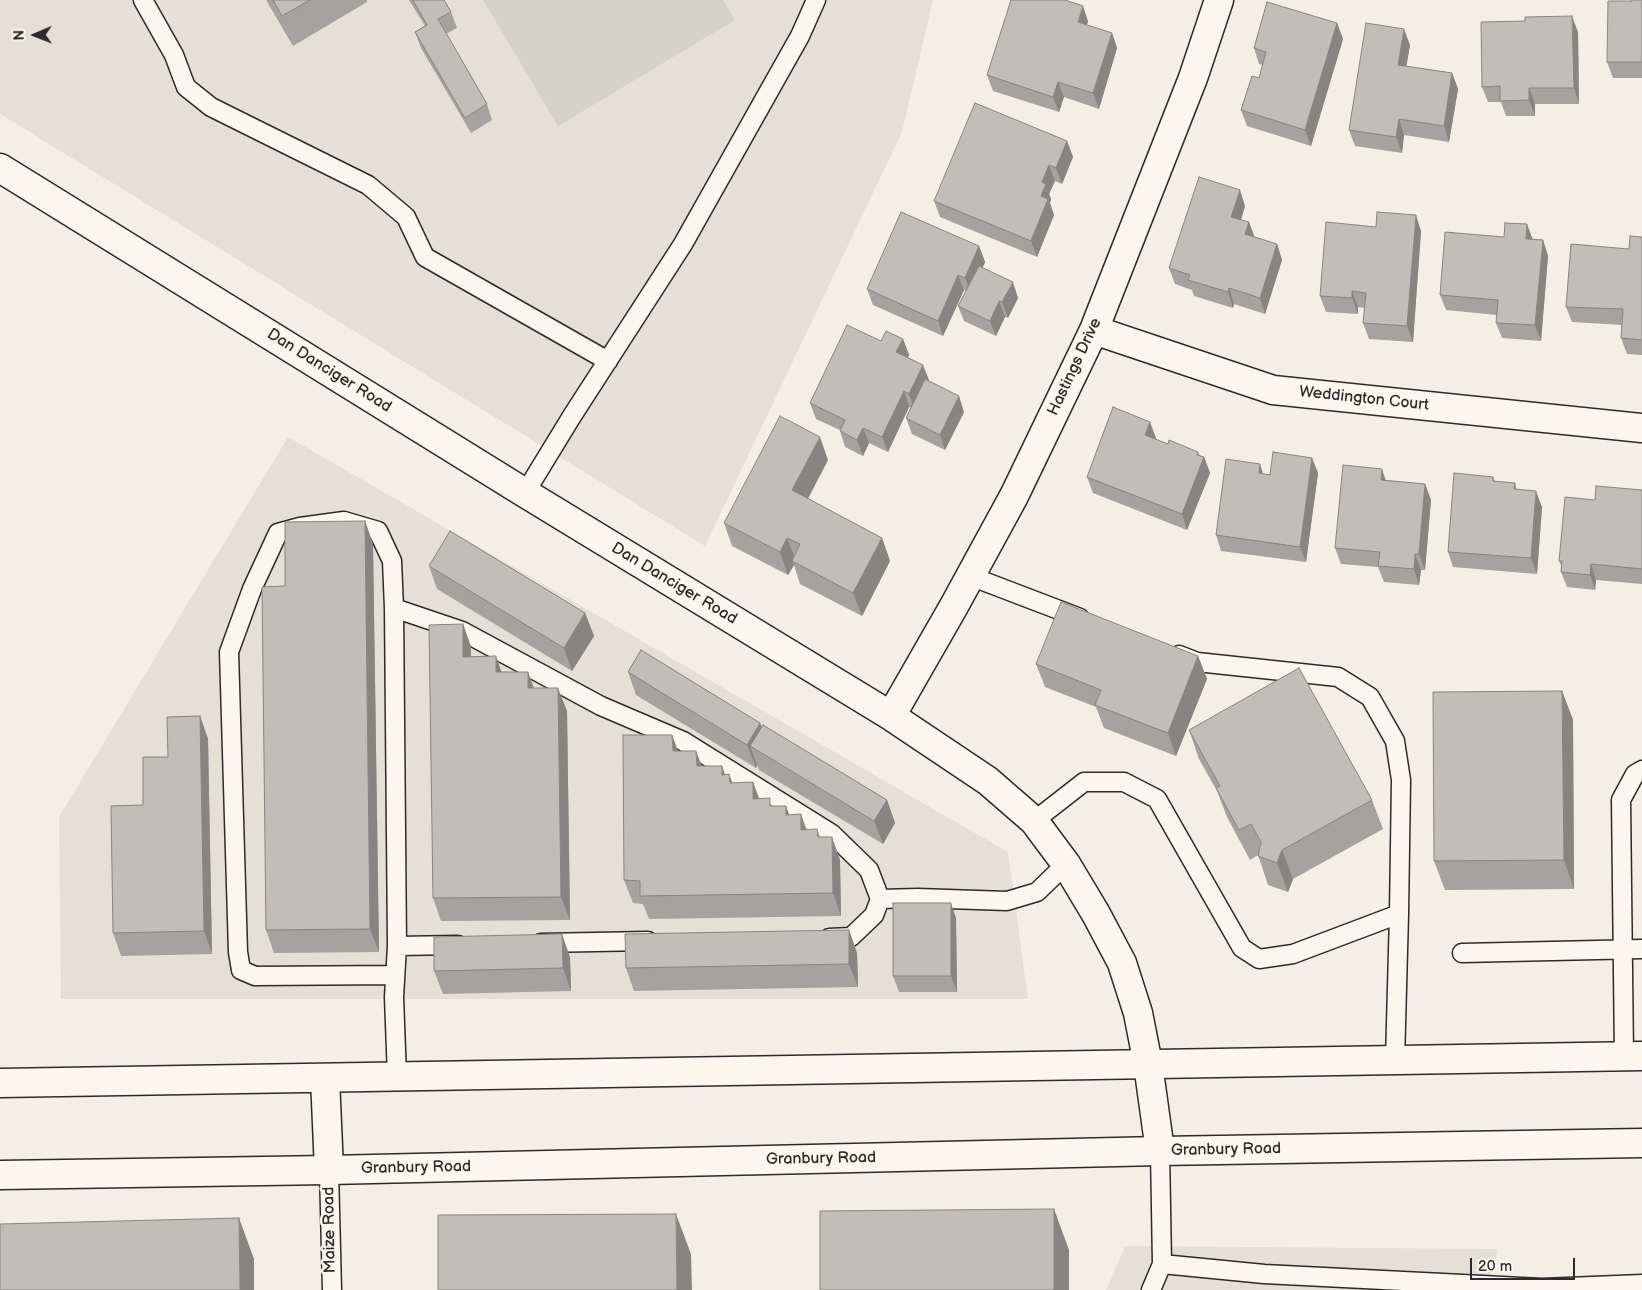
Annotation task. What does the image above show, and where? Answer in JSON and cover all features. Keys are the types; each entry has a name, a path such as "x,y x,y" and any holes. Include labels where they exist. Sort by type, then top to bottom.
{"main road":[{"name":"Hastings Drive","path":"891,716 1014,496 1094,330 1193,78 1219,0"},
{"name":"Dan Danciger Road","path":"0,168 524,493 891,716 988,781 1034,821 1066,864 1122,963 1138,1013 1148,1064 1160,1151"},
{"name":"Weddington Court","path":"1094,330 1273,390 1642,428"},
{"path":"0,1083 1633,1056"},
{"path":"325,1078 329,1170"},
{"name":"Granbury Road","path":"0,1175 1642,1143"}],"lane":[{"path":"144,0 174,55 186,87 211,107 368,185 406,217 425,256 608,361"},
{"path":"524,493 683,244 800,36 816,0"},
{"path":"395,975 255,976 241,970 238,952 229,652 252,589 278,533 344,521 378,531 392,561 397,946 394,998 397,1076"},
{"path":"970,576 1097,624"},
{"path":"394,608 462,631 602,706 683,741 832,834 869,870 880,899 874,915 851,937 812,938"},
{"path":"1161,648 1197,662 1338,677 1370,697 1395,741 1401,780 1394,1061"},
{"path":"1633,1056 1622,950 1620,800 1635,774 1642,770"},
{"path":"1034,821 1084,782 1124,782 1157,799 1242,948 1259,959 1293,954 1399,914"},
{"path":"880,899 918,898 1007,901 1037,892 1066,864"},
{"path":"525,944 663,941"},
{"path":"397,946 476,944"},
{"path":"1462,953 1642,949"},
{"path":"1151,1290 1162,1264 1160,1151"},
{"name":"Maize Road","path":"329,1170 332,1290"},
{"path":"1162,1264 1264,1274 1318,1283 1542,1289 1642,1284"}],"shaded area":[{"path":"0,0 933,0 902,132 705,546 0,114"},
{"path":"483,0 723,0 735,20 558,126"},
{"path":"288,437 1008,852 1028,999 61,999 59,817"},
{"path":"1125,1246 1498,1249 1487,1290 1106,1290"}],"building":[{"path":"273,0 310,0 282,16"},
{"path":"413,0 444,0 451,12 438,19 487,104 465,118 415,32 427,25"},
{"path":"1011,0 1065,0 1083,6 1078,22 1112,33 1093,93 1058,82 1053,97 987,75"},
{"path":"1642,0 1642,62 1607,62 1608,1"},
{"path":"1267,2 1337,23 1305,130 1241,110 1252,76 1259,78 1266,52 1254,48"},
{"path":"1572,16 1574,88 1529,88 1529,100 1500,101 1500,86 1482,87 1481,22 1525,21 1525,17"},
{"path":"1366,23 1404,29 1398,65 1452,73 1444,126 1399,119 1396,137 1349,130"},
{"path":"975,103 1067,141 1056,168 1049,165 1042,182 1046,184 1041,196 1048,199 1031,241 934,201"},
{"path":"1199,177 1240,190 1231,217 1249,222 1245,234 1277,244 1260,298 1229,288 1228,292 1188,280 1190,275 1169,268"},
{"path":"901,212 979,246 965,278 958,275 938,321 867,289"},
{"path":"1377,212 1416,215 1407,326 1363,323 1366,293 1352,291 1352,298 1320,296 1326,222 1376,227"},
{"path":"1505,223 1527,224 1526,239 1543,240 1535,325 1496,323 1498,300 1440,295 1445,232 1504,237"},
{"path":"1630,236 1642,237 1642,340 1621,338 1623,309 1566,307 1571,244 1629,249"},
{"path":"979,266 1013,282 1002,302 999,301 990,321 958,306"},
{"path":"847,325 881,341 886,331 903,339 896,352 923,365 909,394 904,391 882,437 863,428 857,440 840,431 845,420 810,403"},
{"path":"925,379 959,396 940,435 906,418"},
{"path":"1113,407 1150,422 1145,435 1168,444 1169,440 1198,452 1197,455 1204,457 1182,514 1087,477"},
{"path":"780,416 820,437 792,490 882,538 853,593 792,561 800,544 787,538 780,552 724,523"},
{"path":"1273,452 1312,458 1300,547 1216,535 1226,459 1260,464 1259,473 1270,475"},
{"path":"1343,465 1382,469 1381,480 1425,484 1419,554 1415,554 1414,569 1378,566 1380,552 1335,548"},
{"path":"1454,473 1493,477 1493,481 1515,483 1514,489 1536,491 1531,558 1448,552"},
{"path":"1596,486 1642,490 1642,569 1591,564 1590,575 1561,572 1562,561 1559,561 1565,497 1595,500"},
{"path":"365,521 370,929 266,930 262,587 285,586 285,522"},
{"path":"450,531 585,613 564,648 429,566"},
{"path":"1061,602 1198,656 1168,733 1095,705 1101,690 1036,664"},
{"path":"463,624 463,657 496,656 496,672 528,672 528,688 558,688 561,897 433,898 429,625"},
{"path":"641,650 760,723 747,745 628,672"},
{"path":"1299,668 1372,800 1282,850 1277,863 1258,856 1261,842 1251,824 1239,830 1216,788 1220,786 1189,730"},
{"path":"1562,691 1564,860 1434,861 1433,692"},
{"path":"200,716 204,931 113,933 111,806 143,805 143,757 168,757 167,717"},
{"path":"763,725 887,800 874,821 750,746"},
{"path":"623,735 672,735 673,751 696,751 697,766 722,766 722,775 729,774 730,783 753,782 753,799 770,798 770,806 786,806 786,815 801,814 801,830 817,829 818,837 832,837 833,893 640,896 640,881 624,880"},
{"path":"893,903 951,903 951,976 893,976"},
{"path":"849,930 849,964 626,968 625,934"},
{"path":"562,934 563,968 434,971 434,937"},
{"path":"1054,1209 1054,1290 820,1290 820,1211"},
{"path":"676,1214 677,1290 438,1290 438,1215"},
{"path":"239,1218 240,1290 0,1290 0,1224"}]}
